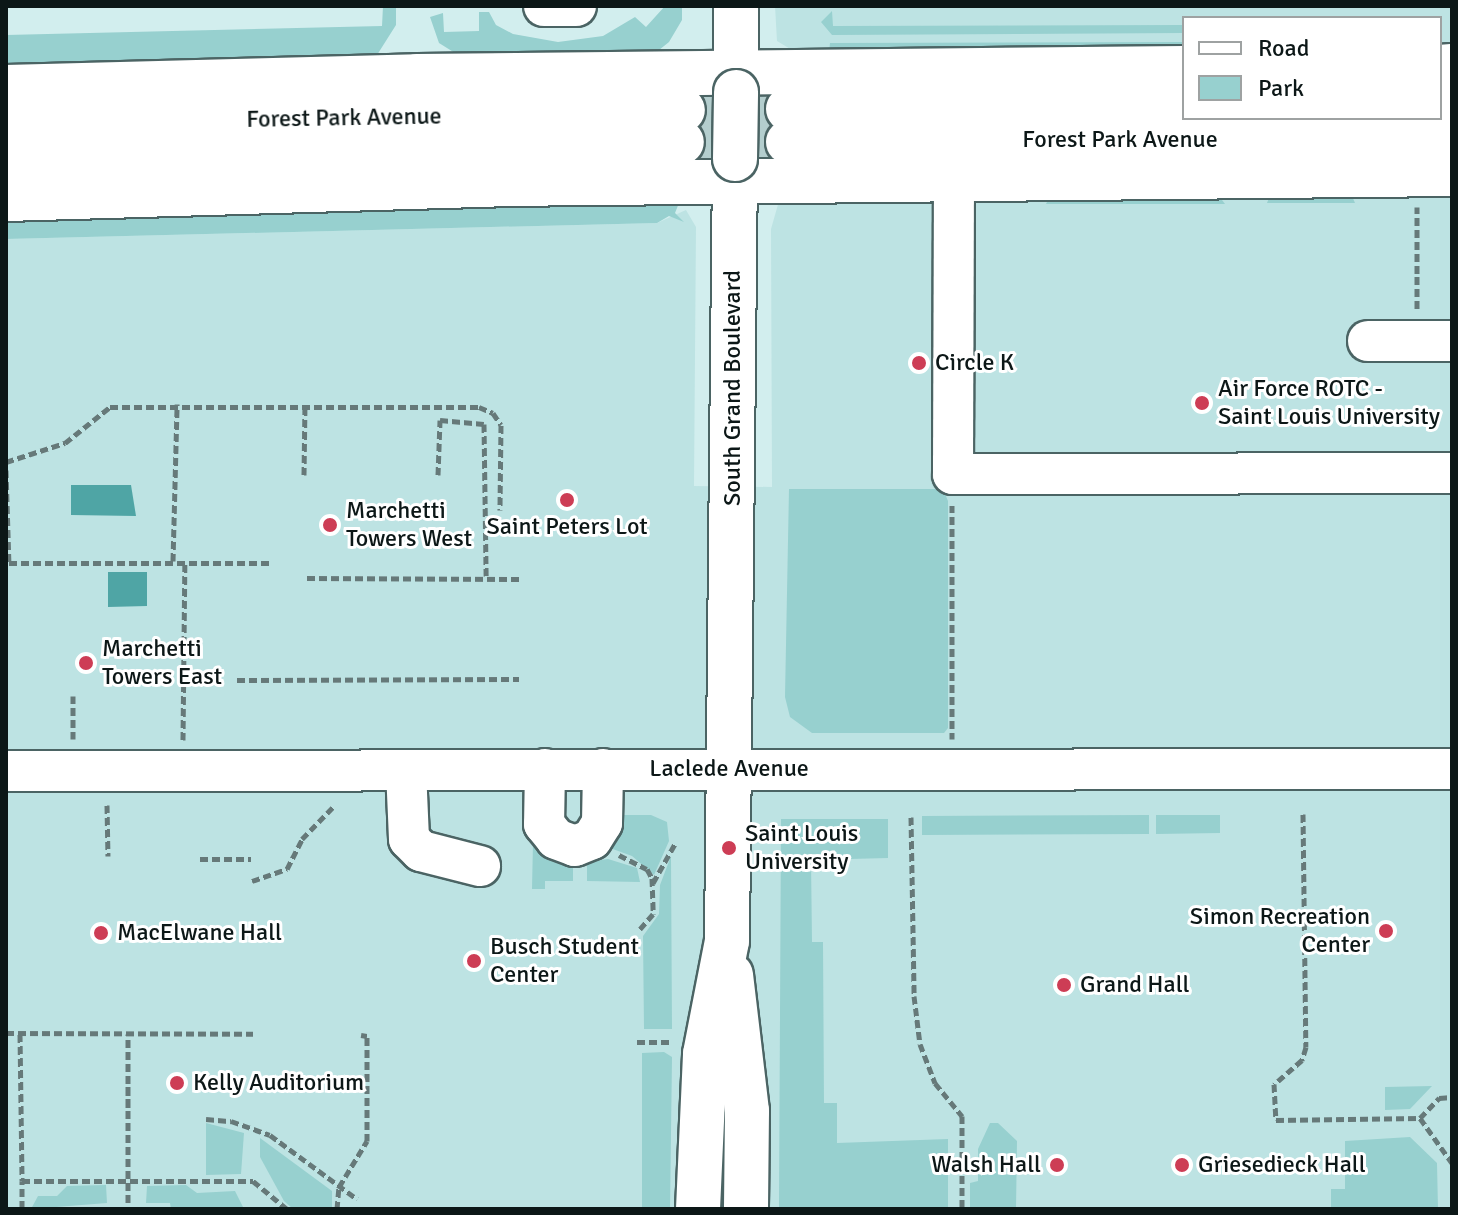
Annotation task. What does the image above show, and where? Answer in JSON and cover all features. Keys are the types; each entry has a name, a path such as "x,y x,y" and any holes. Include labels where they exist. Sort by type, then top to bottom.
{"main road":[{"name":"South Grand Boulevard","path":"727,941 736,6"},
{"path":"6,87 736,82 1182,68"},
{"name":"Forest Park Avenue","path":"1182,107 788,125 1452,141"},
{"name":"Forest Park Avenue","path":"6,125 683,126 6,159"},
{"path":"6,199 735,171 954,179 1452,174"},
{"path":"698,1209 705,1054 727,941"},
{"path":"727,941 747,1111 746,1209"}],"street":[{"path":"544,6 576,6"},
{"path":"954,179 953,474 1452,473"},
{"path":"1368,341 1452,341"},
{"path":"545,769 544,824 556,839 575,846 592,839 602,823 603,769"},
{"name":"Laclede Avenue","path":"6,771 1452,769"},
{"path":"406,770 409,839 421,851 480,866"}],"path":[{"path":"1417,207 1417,312"},
{"path":"173,561 177,404"},
{"path":"6,462 72,439 110,407 177,404 479,407 493,413 501,425 500,510"},
{"path":"304,475 305,406"},
{"path":"438,475 440,420 484,424 486,576"},
{"path":"6,470 9,563 272,563"},
{"path":"953,474 952,741 963,741"},
{"path":"183,741 185,563"},
{"path":"307,578 486,576 519,579"},
{"path":"237,680 519,679"},
{"path":"73,696 108,856"},
{"path":"252,881 287,869 302,839 346,798"},
{"path":"1303,814 1306,1047 1302,1060 1274,1084 1276,1120 1420,1118 1439,1098 1452,1097"},
{"path":"911,817 914,996 920,1044 935,1083 962,1116 962,1209"},
{"path":"653,883 676,842"},
{"path":"614,854 647,869 653,883 653,914 640,929"},
{"path":"200,859 251,859"},
{"path":"6,1033 253,1034"},
{"path":"20,1033 22,1209"},
{"path":"128,1034 128,1203"},
{"path":"337,1209 339,1187 367,1141 367,1036 361,1035"},
{"path":"637,1042 678,1042"},
{"path":"1420,1118 1452,1163"},
{"path":"206,1119 231,1121 270,1135 357,1199"},
{"path":"22,1181 253,1181 287,1209"}],"shaded area":[{"path":"775,6 1452,6 1452,51 1442,51 1442,16 1182,16 1182,52 792,50 777,41"},
{"name":"Saint Louis University","path":"1452,195 1452,1209 6,1209 6,239 657,223 686,210 696,227 694,486 772,487 771,229 779,201"},
{"path":"71,485 131,485 136,516 71,515"},
{"path":"108,572 147,572 147,606 108,607"}],"green space":[{"path":"383,6 396,6 396,25 377,55 6,71 6,35 382,26"},
{"path":"665,6 682,6 682,20 669,42 654,54 463,58 439,43 430,17 443,13 444,32 479,31 479,12 489,12 496,25 513,34 558,42 603,36 635,17 646,27"},
{"path":"832,11 833,26 1182,25 1182,33 832,35 821,22"},
{"path":"1182,42 1182,52 829,52 830,43"},
{"path":"1219,196 1225,204 1046,204 1048,200"},
{"path":"1352,196 1355,203 1267,203 1269,198"},
{"path":"679,203 675,213 684,222 669,216 657,223 6,239 6,213"},
{"path":"789,489 943,489 948,501 948,728 944,733 812,733 790,717 785,697"},
{"path":"621,815 651,815 667,822 669,841 654,875 632,856 610,848"},
{"path":"1149,815 1149,834 922,835 922,816"},
{"path":"1156,815 1220,815 1220,833 1156,834"},
{"path":"781,819 888,819 888,858 811,860 812,942 823,942 824,1103 837,1103 837,1143 948,1139 948,1209 779,1209"},
{"path":"533,842 550,859 573,865 573,881 545,881 545,889 532,889"},
{"path":"671,856 672,1029 644,1029 643,936 659,914 660,885"},
{"path":"608,859 637,868 640,882 587,881 587,862"},
{"path":"664,1052 672,1057 670,1209 642,1209 642,1053"},
{"path":"1432,1086 1410,1109 1385,1110 1385,1087"},
{"path":"206,1123 244,1133 241,1174 206,1175"},
{"path":"990,1123 998,1123 1017,1141 1016,1209 970,1209 970,1183 978,1181 978,1149"},
{"path":"1410,1137 1437,1163 1438,1209 1331,1209 1331,1189 1345,1189 1345,1141"},
{"path":"260,1138 332,1191 332,1209 293,1209 284,1201 260,1157"},
{"path":"106,1185 107,1203 31,1209 38,1196 57,1196 67,1186"},
{"path":"186,1185 197,1193 235,1191 244,1209 171,1209 170,1203 146,1203 147,1186"}],"tunnel":[{"path":"683,110 788,109"},
{"path":"682,142 788,142"}],"place":[{"name":"Circle K","path":"919,363"},
{"name":"Air Force ROTC - Saint Louis University","path":"1202,403"},
{"name":"Saint Peters Lot","path":"567,500"},
{"name":"Marchetti Towers West","path":"330,525"},
{"name":"Marchetti Towers East","path":"86,663"},
{"name":"Saint Louis University","path":"729,848"},
{"name":"Simon Recreation Center","path":"1386,931"},
{"name":"MacElwane Hall","path":"101,933"},
{"name":"Busch Student Center","path":"474,961"},
{"name":"Grand Hall","path":"1064,985"},
{"name":"Kelly Auditorium","path":"177,1083"},
{"name":"Walsh Hall","path":"1057,1165"},
{"name":"Griesedieck Hall","path":"1182,1165"}]}
